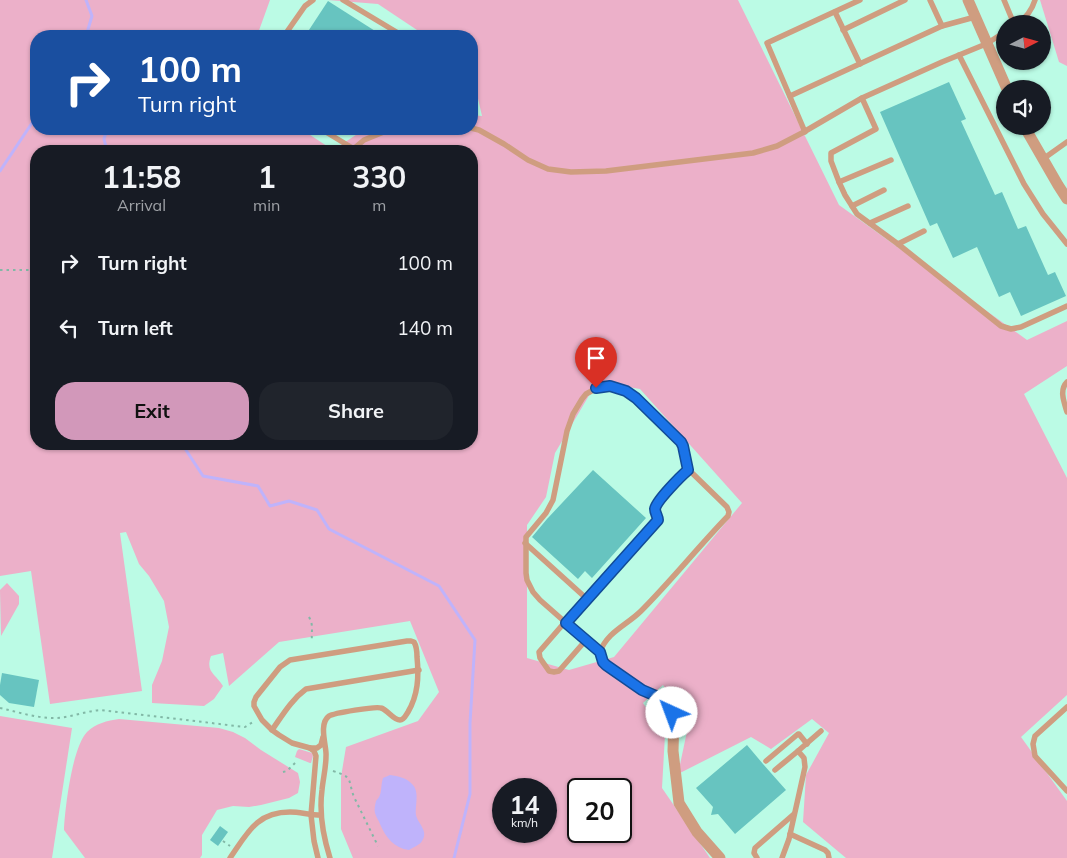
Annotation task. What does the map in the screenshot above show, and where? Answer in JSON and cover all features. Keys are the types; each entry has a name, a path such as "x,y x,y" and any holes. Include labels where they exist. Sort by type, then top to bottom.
{"street":[{"path":"968,0 1003,80"},
{"path":"1029,135 1067,199"},
{"path":"674,717 673,751 679,803 697,832 720,858"}],"lane":[{"path":"288,30 305,6 313,0"},
{"path":"343,0 393,30"},
{"path":"805,132 766,43 860,0"},
{"path":"843,30 905,0"},
{"path":"930,0 942,26"},
{"path":"1004,0 1012,15"},
{"path":"1027,15 1034,0"},
{"path":"834,12 860,64"},
{"path":"790,96 942,26 975,17"},
{"path":"478,130 528,160 548,169 571,172 606,171 753,153 777,146 805,132 862,98 986,44 996,38"},
{"path":"959,55 1024,184 1043,214 1067,244"},
{"path":"862,98 876,129 831,153 831,162 839,182 845,196 857,214 1001,326 1011,329 1021,327 1067,306"},
{"path":"330,135 345,145"},
{"path":"358,145 364,140 376,135"},
{"path":"1043,159 1067,142"},
{"path":"839,182 891,160"},
{"path":"852,206 884,190"},
{"path":"870,223 908,206"},
{"path":"898,244 924,231"},
{"path":"1067,382 1062,393 1067,412"},
{"path":"600,652 610,636 640,613 729,514 727,507 688,470 681,442 636,398 626,391 610,386 596,388 586,394 573,414 567,431 553,500 546,513 527,535 525,543 526,573 533,592 600,652 606,665 642,690 656,696 674,717 685,711"},
{"path":"586,640 559,671 549,671 540,658 539,652 658,520 656,506 688,470"},
{"path":"525,543 586,599"},
{"path":"411,641 416,646 419,670 417,689 408,714 403,719 397,719 380,707 336,713 326,719 322,743 316,748 292,743 272,730 254,706 254,699 280,666 290,660 411,641"},
{"path":"272,730 292,702 306,689 419,670"},
{"path":"1067,707 1035,736 1033,744 1035,756 1067,791"},
{"path":"775,770 821,731"},
{"path":"766,761 798,734 807,744"},
{"path":"323,736 326,756 321,815 324,838 330,858"},
{"path":"310,748 316,756 311,815 318,858"},
{"path":"782,858 789,842 806,767 804,758 798,751"},
{"path":"230,858 251,828 266,816 289,812 321,815"},
{"path":"758,858 754,853 755,848 794,814"},
{"path":"790,834 825,850 829,858"}],"path":[{"path":"0,270 30,270"},
{"path":"309,617 313,624 312,641"},
{"path":"0,708 42,718 66,717 87,711 101,710 238,726 248,726 260,716"},
{"path":"283,772 287,771 297,761"},
{"path":"329,770 346,776 350,781 354,797 378,846"},
{"path":"224,841 230,846"}],"shaded area":[{"path":"0,0 270,0 259,30 30,30 30,135 310,135 325,145 30,145 30,450 478,450 478,145 341,145 356,135 478,135 478,116 482,116 478,99 478,30 417,30 378,4 328,0 738,0 839,205 1027,340 1067,321 1067,366 1024,394 1067,478 1067,695 1021,737 1067,801 1067,858 846,858 803,822 806,775 829,733 812,719 771,749 751,737 678,774 689,722 663,685 643,703 665,735 662,788 710,858 353,858 341,829 341,777 346,747 418,721 439,692 410,621 279,642 229,686 223,653 211,656 210,669 223,686 214,699 204,706 152,703 152,685 162,661 169,627 164,601 149,576 139,564 126,532 120,533 142,691 50,704 31,571 0,576","holes":["597,382 640,389 742,503 614,657 569,670 527,658 527,525 546,497 555,453"]},
{"path":"1040,0 1067,0 1067,66 1059,62 1051,36 1051,15 1045,15"},
{"path":"7,583 19,596 19,604 1,636 0,590"},
{"path":"0,716 72,728 52,858 0,858"},
{"path":"119,719 219,728 233,732 298,773 300,782 298,793 289,798 261,805 249,807 233,806 217,810 202,835 202,855 200,858 85,858 64,830 73,764 82,740 90,729 98,724"},
{"path":"299,749 312,753 311,763 295,757"},
{"path":"390,775 408,780 416,791 416,815 424,837 418,845 409,850 395,845 391,841 385,834 375,813 376,801 380,796 383,778"}],"building":[{"path":"328,1 374,30 309,30"},
{"path":"949,82 966,119 961,121 995,195 1002,192 1018,229 1026,226 1048,275 1055,272 1066,296 1021,316 1010,292 999,297 977,247 953,258 937,223 930,226 880,112"},
{"path":"593,470 646,518 592,578 585,571 578,579 532,537"},
{"path":"2,673 39,680 34,707 9,703 0,695"},
{"path":"747,745 786,790 735,834 718,814 711,815 713,807 696,788"},
{"path":"220,826 228,832 218,846 210,840"}],"waterway":[{"path":"86,0 92,16 88,30"},
{"path":"0,171 30,126"},
{"path":"105,135 106,145"},
{"path":"186,450 203,476 258,486 270,506 289,501 317,510 329,529 439,586 475,640 470,723 470,794 454,858"}],"route":[{"path":"596,388 610,386 621,388 636,398 681,442 688,470 656,506 658,520 566,623 600,652 606,665 642,690 656,696 672,713"}]}
